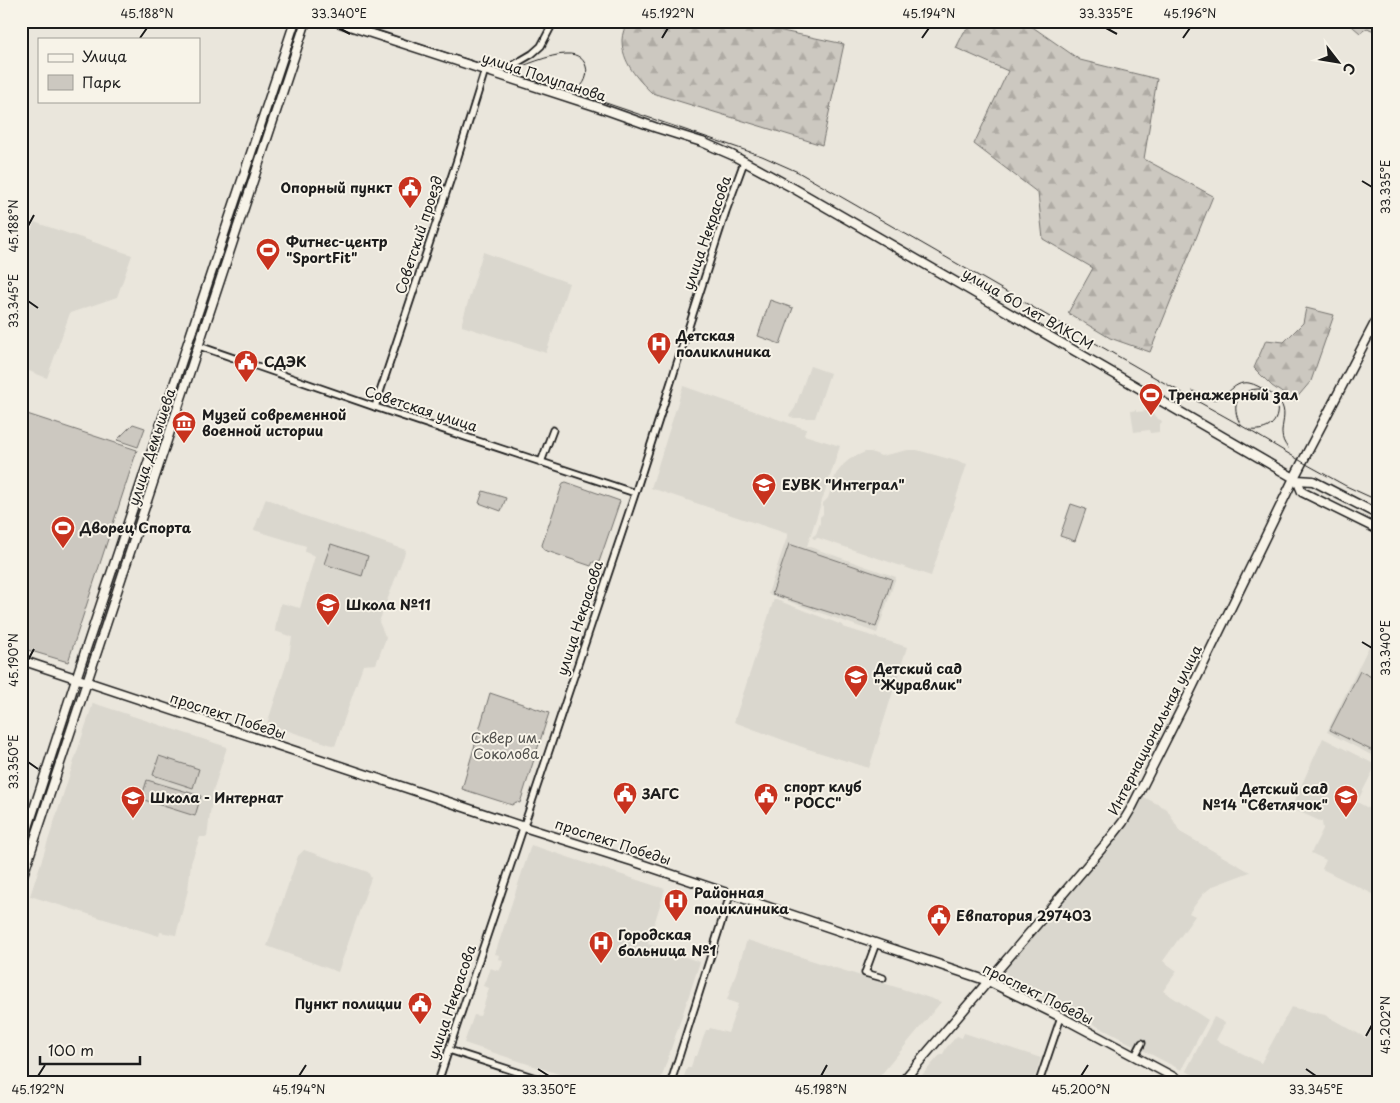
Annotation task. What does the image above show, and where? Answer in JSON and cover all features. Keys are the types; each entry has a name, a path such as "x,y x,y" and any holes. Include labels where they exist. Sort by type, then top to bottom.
{"street":[{"name":"улица Демышева","path":"21,848 295,21"},
{"name":"улица Демышева","path":"21,881 306,21"},
{"name":"улица Полупанова","path":"334,21 702,142 744,162"},
{"path":"498,74 532,54 541,46 554,21"},
{"name":"Советский проезд","path":"375,407 485,70"},
{"path":"268,101 278,104"},
{"name":"улица 60 лет ВЛКСМ","path":"744,162 793,188 1296,479 1313,481 1379,515"},
{"name":"улица Некрасова","path":"438,1082 635,493 726,211 744,162"},
{"name":"Интернациональная улица","path":"902,1082 1123,822 1379,315"},
{"path":"188,345 199,346"},
{"name":"Советская улица","path":"199,346 375,407 635,493"},
{"path":"542,462 553,430"},
{"name":"улица 60 лет ВЛКСМ","path":"1296,479 1302,492 1379,530"},
{"name":"проспект Победы","path":"21,660 638,863 988,981 1061,1017 1183,1082"},
{"path":"671,1082 730,895"},
{"path":"876,944 865,972 883,978"},
{"path":"1039,1082 1061,1017"},
{"path":"1135,1056 1142,1043"},
{"path":"448,1050 548,1082"}],"shaded area":[{"path":"34,222 132,255 117,297 70,313 47,378 21,368 21,262"},
{"path":"483,252 569,283 546,353 462,326"},
{"path":"810,366 830,373 815,418 794,418 789,416 795,408"},
{"name":"ЕУВК \"Интеграл\"","path":"683,386 806,429 804,435 840,446 807,546 896,577 877,633 768,594 788,534 651,488"},
{"path":"1136,410 1136,412 1147,411 1161,420 1159,432 1150,433 1149,430 1134,432 1131,411"},
{"path":"917,450 967,464 931,576 812,537 816,534 820,517 823,514 823,503 828,498 836,474 844,464 865,452 881,456"},
{"name":"Школа №11","path":"266,498 302,515 406,550 379,622 386,638 376,664 363,665 335,746 267,724 289,656 292,637 275,631 281,603 300,608 315,556 305,552 306,546 254,530"},
{"path":"774,599 843,627 907,647 869,768 805,748 734,722"},
{"path":"1379,635 1379,759 1327,732 1373,638"},
{"name":"Школа - Интернат","path":"93,703 227,747 213,791 207,837 200,837 191,863 188,890 176,935 160,932 159,936 30,896"},
{"name":"Детский сад №14 \"Светлячок\"","path":"1323,738 1376,765 1357,802 1379,814 1379,897 1322,869 1326,860 1311,853 1323,829 1322,822 1291,808"},
{"path":"1142,796 1167,809 1180,832 1250,872 1213,886 1204,893 1189,913 1195,916 1163,961 1177,971 1163,991 1208,1020 1181,1070 1009,980 1003,966 1132,817"},
{"name":"Городская больница №1","path":"531,845 665,889 648,944 700,962 660,1082 583,1082 464,1043 474,1015 480,1016 484,1005 489,988 483,986 490,968 499,971 502,966 503,960 498,959 499,955 495,954"},
{"path":"304,850 368,872 371,878 338,972 267,946 298,856"},
{"path":"747,940 941,1002 875,1082 682,1082 687,1068 691,1068 694,1056 697,1056 706,1030 710,1028 728,1033 738,1004 727,1000"},
{"path":"1291,1007 1325,1015 1366,1038 1379,1019 1379,1082 1206,1082 1186,1071 1214,1017 1225,1023 1216,1040 1261,1063"},
{"path":"964,1033 1041,1058 1033,1082 916,1082 943,1054 957,1036 962,1038"}],"green space":[{"path":"627,21 735,21 844,44 822,145 652,93 631,70 625,56 622,38"},
{"path":"979,21 1024,21 1080,60 1157,79 1144,159 1213,196 1150,352 1110,338 1068,313 1093,268 1043,239 1038,193 974,144 1008,71 956,48 964,32"},
{"path":"1346,21 1379,21 1379,33 1367,28 1360,33"},
{"path":"271,107 274,109 196,339 194,337"},
{"path":"770,300 793,308 780,344 758,336"},
{"path":"1306,308 1334,315 1311,381 1294,401 1272,386 1254,368 1266,340 1284,342 1303,323"},
{"path":"190,350 193,351 89,665 85,664"},
{"name":"Дворец Спорта","path":"21,412 137,450 68,662 21,648"},
{"path":"133,424 145,428 138,447 117,440"},
{"path":"566,482 620,501 599,562 593,562 591,566 544,550 542,545 563,483"},
{"path":"483,491 506,498 501,511 479,503"},
{"path":"1071,504 1086,509 1075,541 1060,536"},
{"path":"331,544 368,556 362,576 324,564"},
{"path":"789,544 892,579 876,627 772,594"},
{"path":"1360,671 1379,681 1379,754 1330,730"},
{"name":"Сквер им. Соколова","path":"490,693 549,713 520,803 516,802 512,805 462,789"},
{"path":"74,697 77,699 21,871 21,859"},
{"path":"159,756 199,769 193,788 153,775"},
{"path":"147,780 201,796 195,816 141,799"}],"tram line":[{"path":"346,21 597,100 762,156 798,172 1306,464 1346,486 1379,501"},
{"path":"507,72 553,56 574,55 581,58 587,69 584,82 572,92"},
{"path":"1193,391 1211,399 1221,397 1243,383 1254,384 1267,391 1277,398 1282,406 1284,413 1283,441 1288,448"},
{"path":"1241,425 1236,411 1238,399 1246,392 1253,389 1261,389"},
{"path":"1250,430 1267,428 1271,425 1276,417 1277,405"}],"place":[{"name":"Опорный пункт","path":"410,209"},
{"name":"Фитнес-центр \"SportFit\"","path":"268,271"},
{"name":"Детская поликлиника","path":"659,365"},
{"name":"СДЭК","path":"246,383"},
{"name":"Тренажерный зал","path":"1151,416"},
{"name":"Музей современной военной истории","path":"184,444"},
{"name":"ЕУВК \"Интеграл\"","path":"764,506"},
{"name":"Дворец Спорта","path":"63,549"},
{"name":"Школа №11","path":"328,626"},
{"name":"Детский сад \"Журавлик\"","path":"856,698"},
{"name":"ЗАГС","path":"625,815"},
{"name":"спорт клуб \" РОСС\"","path":"766,816"},
{"name":"Детский сад №14 \"Светлячок\"","path":"1346,818"},
{"name":"Школа - Интернат","path":"133,819"},
{"name":"Районная поликлиника","path":"676,922"},
{"name":"Евпатория 297403","path":"939,937"},
{"name":"Городская больница №1","path":"601,964"},
{"name":"Пункт полиции","path":"420,1025"}]}
